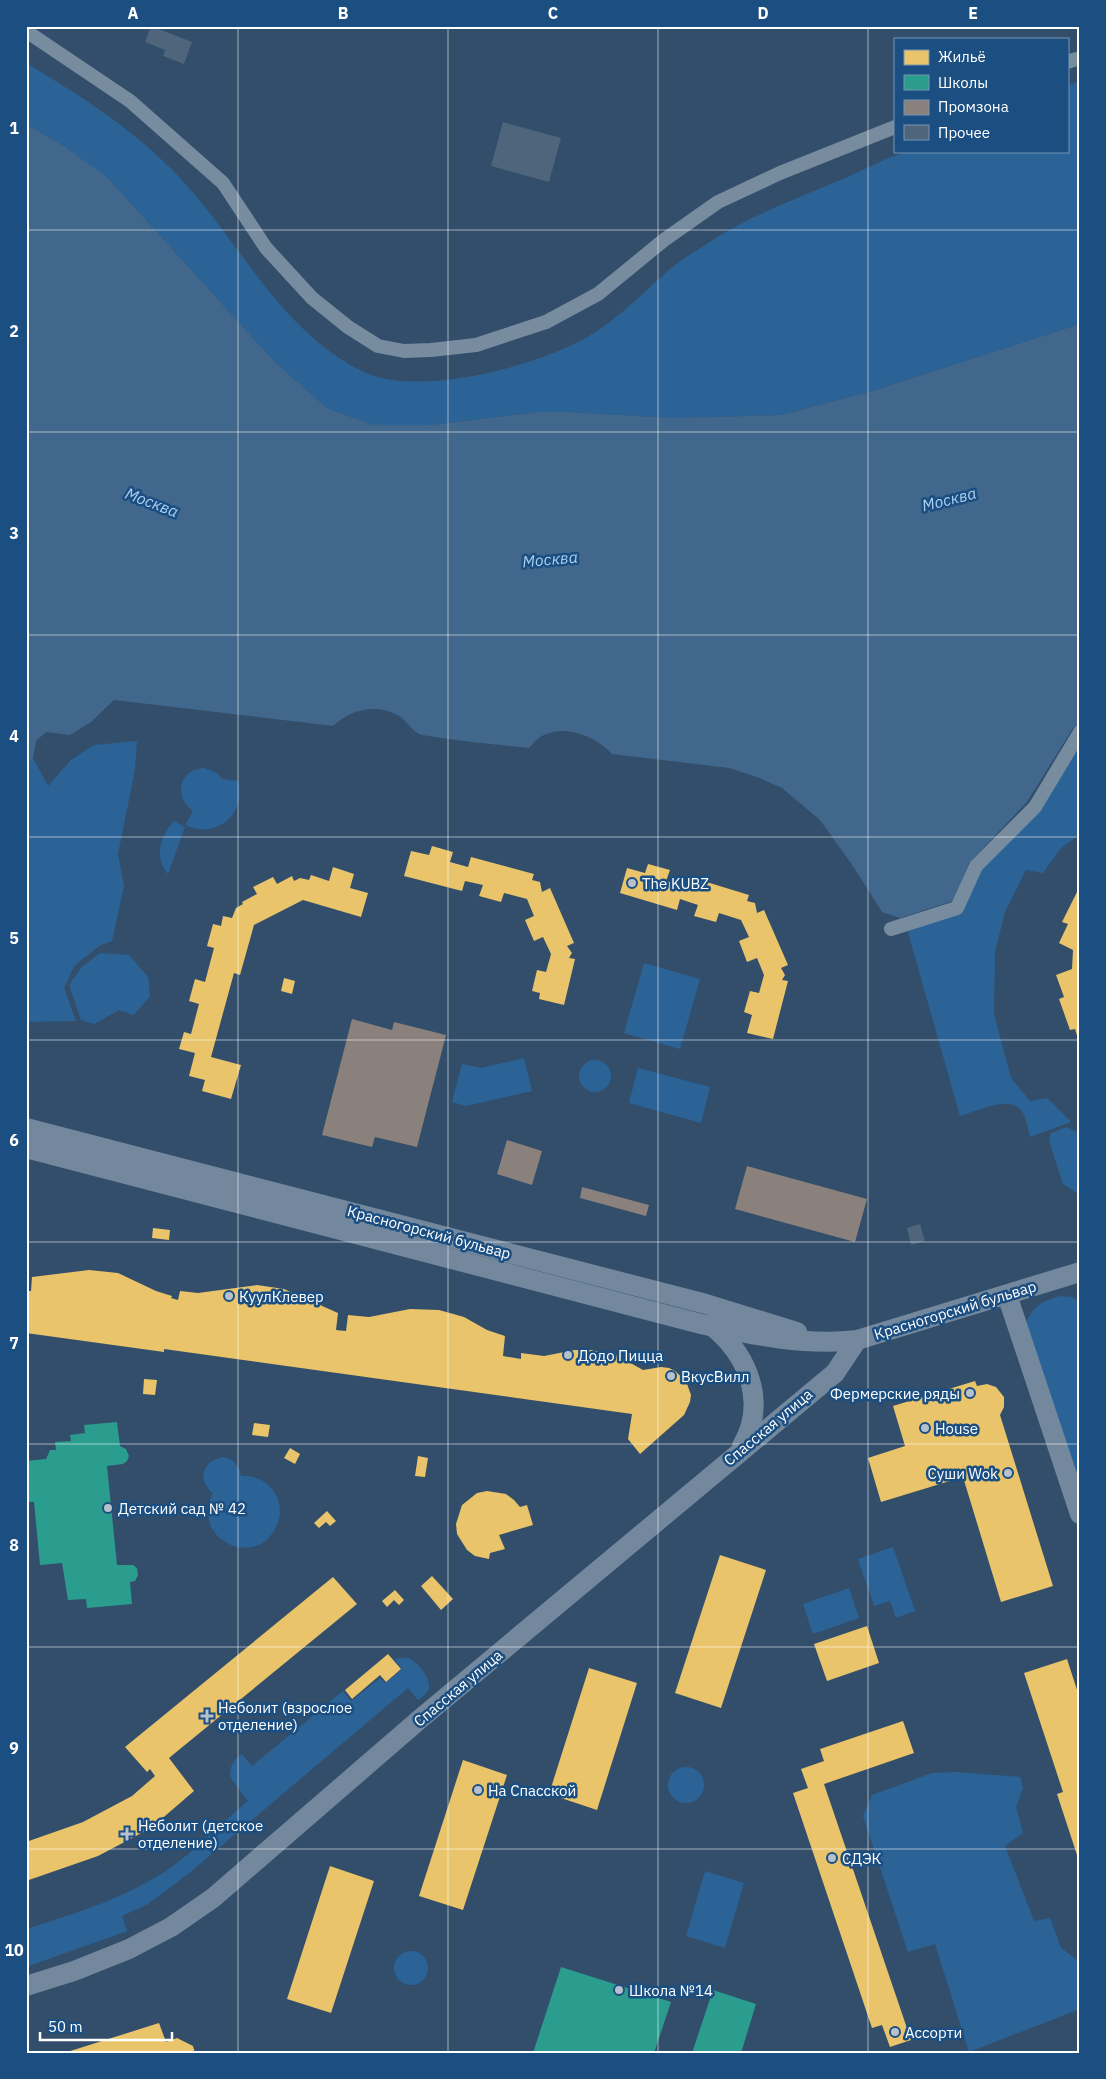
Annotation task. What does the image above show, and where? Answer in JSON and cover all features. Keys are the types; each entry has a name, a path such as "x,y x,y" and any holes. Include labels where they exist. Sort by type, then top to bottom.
{"main road":[{"name":"Красногорский бульвар","path":"26,1128 706,1304 830,1342"},
{"name":"Красногорский бульвар","path":"26,1148 712,1326 773,1338 830,1342 857,1340 1080,1272"},
{"path":"1007,1295 1080,1514"},
{"path":"712,1326 726,1337 744,1363 754,1396 754,1418 748,1435 738,1452"},
{"name":"Спасская улица","path":"26,1986 74,1971 129,1949 171,1928 213,1898 420,1718 834,1373 857,1340"}],"street":[{"path":"26,31 130,101 223,183 266,248 312,298 348,328 378,346 404,351 476,345 546,322 598,294 664,240 718,202 780,173 894,127"},
{"path":"1068,62 1080,58"},
{"path":"891,929 957,908 976,866 1035,807 1080,732"}],"shaded area":[{"path":"26,63 107,115 162,160 201,202 263,284 308,334 334,355 364,372 387,379 414,382 478,375 540,358 567,347 600,329 675,265 731,229 899,154 908,152 1068,152 1068,86 1080,81 1080,324 872,391 781,415 673,418 540,412 431,425 373,425 327,408 274,361 107,177 64,146 26,124"},
{"path":"1080,739 1080,834 1060,849 1043,873 1026,870 1005,912 995,952 994,1014 1011,1078 1030,1101 1047,1098 1071,1122 1030,1137 1023,1113 1018,1107 1011,1104 994,1105 960,1116 907,929 963,912 980,868"},
{"path":"137,741 135,770 118,854 124,886 112,941 99,946 75,965 64,988 76,1021 26,1022 26,766 33,758 48,786 71,760 94,745"},
{"path":"204,768 217,773 222,779 238,781 240,793 238,804 226,821 208,829 197,829 185,825 193,811 183,799 181,792 184,778 189,773"},
{"path":"174,821 185,827 168,874 161,861 160,847 165,833"},
{"path":"100,953 129,955 148,977 150,996 134,1015 119,1010 94,1024 81,1020 69,985 82,967"},
{"path":"644,963 700,979 680,1049 624,1033"},
{"path":"524,1058 532,1091 466,1106 452,1102 462,1064 481,1068"},
{"path":"595,1060 601,1061 606,1065 610,1070 610,1082 606,1087 601,1091 595,1092 589,1091 584,1087 580,1082 579,1076 580,1070 584,1065 589,1061"},
{"path":"638,1068 710,1087 701,1123 629,1103"},
{"path":"1067,1127 1080,1134 1080,1195 1063,1184 1049,1141 1051,1133"},
{"path":"1060,1296 1072,1297 1080,1302 1080,1488 1025,1324 1035,1308 1048,1300"},
{"path":"222,1457 235,1463 241,1476 257,1478 270,1486 278,1499 280,1510 277,1525 268,1539 255,1546 242,1548 228,1544 217,1536 210,1524 208,1510 213,1493 206,1486 204,1474 210,1462"},
{"path":"893,1547 915,1611 896,1618 890,1601 874,1606 858,1559"},
{"path":"849,1588 859,1618 813,1634 803,1604"},
{"path":"394,1659 411,1659 419,1665 425,1674 429,1687 423,1696 418,1700 408,1688 188,1874 148,1904 122,1916 127,1931 26,1967 26,1929 121,1895 139,1887 173,1866 248,1801 230,1777 231,1766 236,1759 242,1754 252,1766 343,1691 351,1701 380,1678 385,1683 402,1669"},
{"path":"686,1767 693,1768 699,1772 703,1778 703,1792 699,1798 693,1802 686,1803 679,1802 673,1798 669,1792 668,1785 669,1778 673,1772 679,1768"},
{"path":"955,1772 1020,1777 1023,1788 1016,1807 1023,1833 1005,1846 1034,1921 1050,1918 1061,1948 1080,1962 1080,2009 969,2052 935,1944 908,1952 863,1816 872,1795 932,1773"},
{"path":"705,1871 744,1883 725,1948 686,1936"},
{"path":"411,1951 423,1956 428,1968 423,1980 411,1985 399,1980 394,1968 399,1956"}],"water":[{"name":"Москва","path":"26,124 64,146 107,177 274,361 327,408 373,425 431,425 540,412 673,418 781,415 872,391 1080,324 1080,726 1073,728 1027,802 969,863 953,901 900,918 882,912 853,866 820,820 782,788 729,768 612,754 588,737 569,731 549,733 540,737 529,748 422,735 416,732 399,716 382,710 373,709 356,712 348,715 333,726 114,700 91,722 70,735 46,732 36,741 33,758 26,766"}],"building: Жильё":[{"path":"432,846 453,852 450,862 468,867 471,857 534,874 532,880 540,882 542,892 550,888 574,943 567,946 572,953 569,958 575,959 564,1005 539,999 540,993 532,991 537,970 546,972 551,954 543,937 534,941 525,920 534,916 527,899 504,893 501,902 479,896 483,885 465,881 462,891 404,876 411,851 429,855"},
{"path":"648,864 670,870 666,881 684,886 687,876 749,895 747,901 755,903 757,913 764,910 788,965 781,968 785,975 782,980 788,981 773,1039 747,1033 752,1015 744,1012 750,991 759,993 764,975 757,958 747,962 739,941 749,937 741,920 719,913 716,922 694,916 698,905 680,899 677,910 620,893 627,868 645,873"},
{"path":"333,867 354,874 350,888 368,893 361,917 303,900 254,925 240,975 234,973 211,1057 241,1065 231,1099 202,1091 205,1080 189,1076 195,1053 179,1049 184,1032 191,1034 199,1004 189,1001 195,979 205,982 214,948 207,946 213,924 221,926 223,916 232,918 236,908 243,904 242,902 257,894 253,887 273,877 277,884 292,876 294,881 300,878 309,880 311,875 329,881"},
{"path":"1077,892 1080,893 1079,1042 1075,1029 1070,1030 1059,999 1064,997 1056,975 1072,969 1073,950 1059,943 1068,924 1062,922"},
{"path":"284,978 295,981 292,994 281,991"},
{"path":"153,1228 170,1230 169,1240 152,1238"},
{"path":"89,1270 118,1273 178,1300 180,1291 198,1293 257,1285 284,1289 338,1313 336,1330 346,1331 348,1315 369,1317 410,1309 439,1310 464,1317 487,1330 505,1336 503,1356 521,1359 521,1353 544,1356 575,1350 591,1350 618,1356 643,1370 661,1367 669,1368 686,1381 691,1395 690,1402 684,1415 640,1454 628,1439 632,1414 164,1349 164,1352 26,1333 26,1291 31,1291 32,1277"},
{"path":"144,1379 157,1380 155,1395 143,1394"},
{"path":"975,1381 977,1386 987,1384 996,1387 1004,1397 1004,1407 1000,1415 1053,1586 1001,1602 963,1477 881,1502 868,1458 905,1446 893,1406"},
{"path":"254,1423 270,1425 268,1437 252,1435"},
{"path":"290,1448 300,1454 295,1464 284,1458"},
{"path":"418,1456 428,1458 425,1477 415,1476"},
{"path":"487,1491 506,1494 520,1507 527,1505 533,1525 499,1535 505,1549 490,1553 489,1559 475,1556 467,1550 457,1534 456,1524 462,1505 477,1493"},
{"path":"327,1511 336,1521 330,1526 326,1522 319,1528 314,1523"},
{"path":"720,1555 766,1570 721,1708 675,1693"},
{"path":"432,1576 453,1599 441,1610 421,1586"},
{"path":"333,1577 357,1604 169,1758 194,1791 151,1828 98,1856 26,1881 26,1842 83,1822 132,1796 155,1776 150,1769 147,1772 125,1747"},
{"path":"395,1590 404,1600 399,1605 394,1600 387,1607 382,1601"},
{"path":"867,1626 879,1663 827,1681 814,1644"},
{"path":"388,1654 401,1669 386,1682 380,1675 352,1699 345,1690"},
{"path":"1067,1659 1080,1699 1079,1861 1057,1794 1063,1792 1024,1673"},
{"path":"589,1668 637,1683 597,1810 549,1794"},
{"path":"903,1721 914,1753 824,1784 911,2040 890,2047 882,2025 872,2028 793,1793 808,1788 801,1769 824,1761 820,1749"},
{"path":"463,1760 507,1775 463,1910 419,1896"},
{"path":"330,1866 374,1881 331,2013 287,1999"},
{"path":"159,2023 166,2042 177,2038 193,2046 195,2053 64,2053"}],"building: Школы":[{"path":"117,1422 120,1446 126,1449 129,1456 123,1464 107,1466 117,1565 133,1565 137,1568 138,1575 135,1581 130,1582 132,1604 87,1608 86,1599 68,1600 62,1563 40,1565 34,1502 26,1502 26,1461 46,1459 50,1450 56,1450 55,1442 71,1441 70,1435 85,1433 84,1425"},
{"path":"561,1967 671,2002 654,2053 533,2053"},
{"path":"713,1990 756,2004 741,2053 692,2053"}],"building: Промзона":[{"path":"352,1019 392,1030 394,1022 446,1035 417,1147 375,1137 372,1147 322,1135"},
{"path":"507,1140 542,1151 532,1185 497,1174"},
{"path":"747,1166 867,1199 855,1242 735,1209"},
{"path":"582,1187 649,1205 646,1216 580,1198"}],"building: Прочее":[{"path":"151,26 192,42 184,64 163,56 165,50 145,42"},
{"path":"503,122 561,138 549,182 491,166"},
{"path":"920,1224 925,1241 911,1245 907,1228"}],"place":[{"name":"The KUBZ","path":"632,883"},
{"name":"КуулКлевер","path":"229,1296"},
{"name":"Додо Пицца","path":"568,1355"},
{"name":"ВкусВилл","path":"671,1376"},
{"name":"Фермерские ряды","path":"970,1393"},
{"name":"House","path":"925,1428"},
{"name":"Суши Wok","path":"1008,1473"},
{"name":"Детский сад № 42","path":"108,1508"},
{"name":"Неболит (взрослое отделение)","path":"207,1716"},
{"name":"На Спасской","path":"478,1790"},
{"name":"Неболит (детское отделение)","path":"127,1834"},
{"name":"СДЭК","path":"832,1858"},
{"name":"Школа №14","path":"619,1990"},
{"name":"Ассорти","path":"895,2032"}]}
